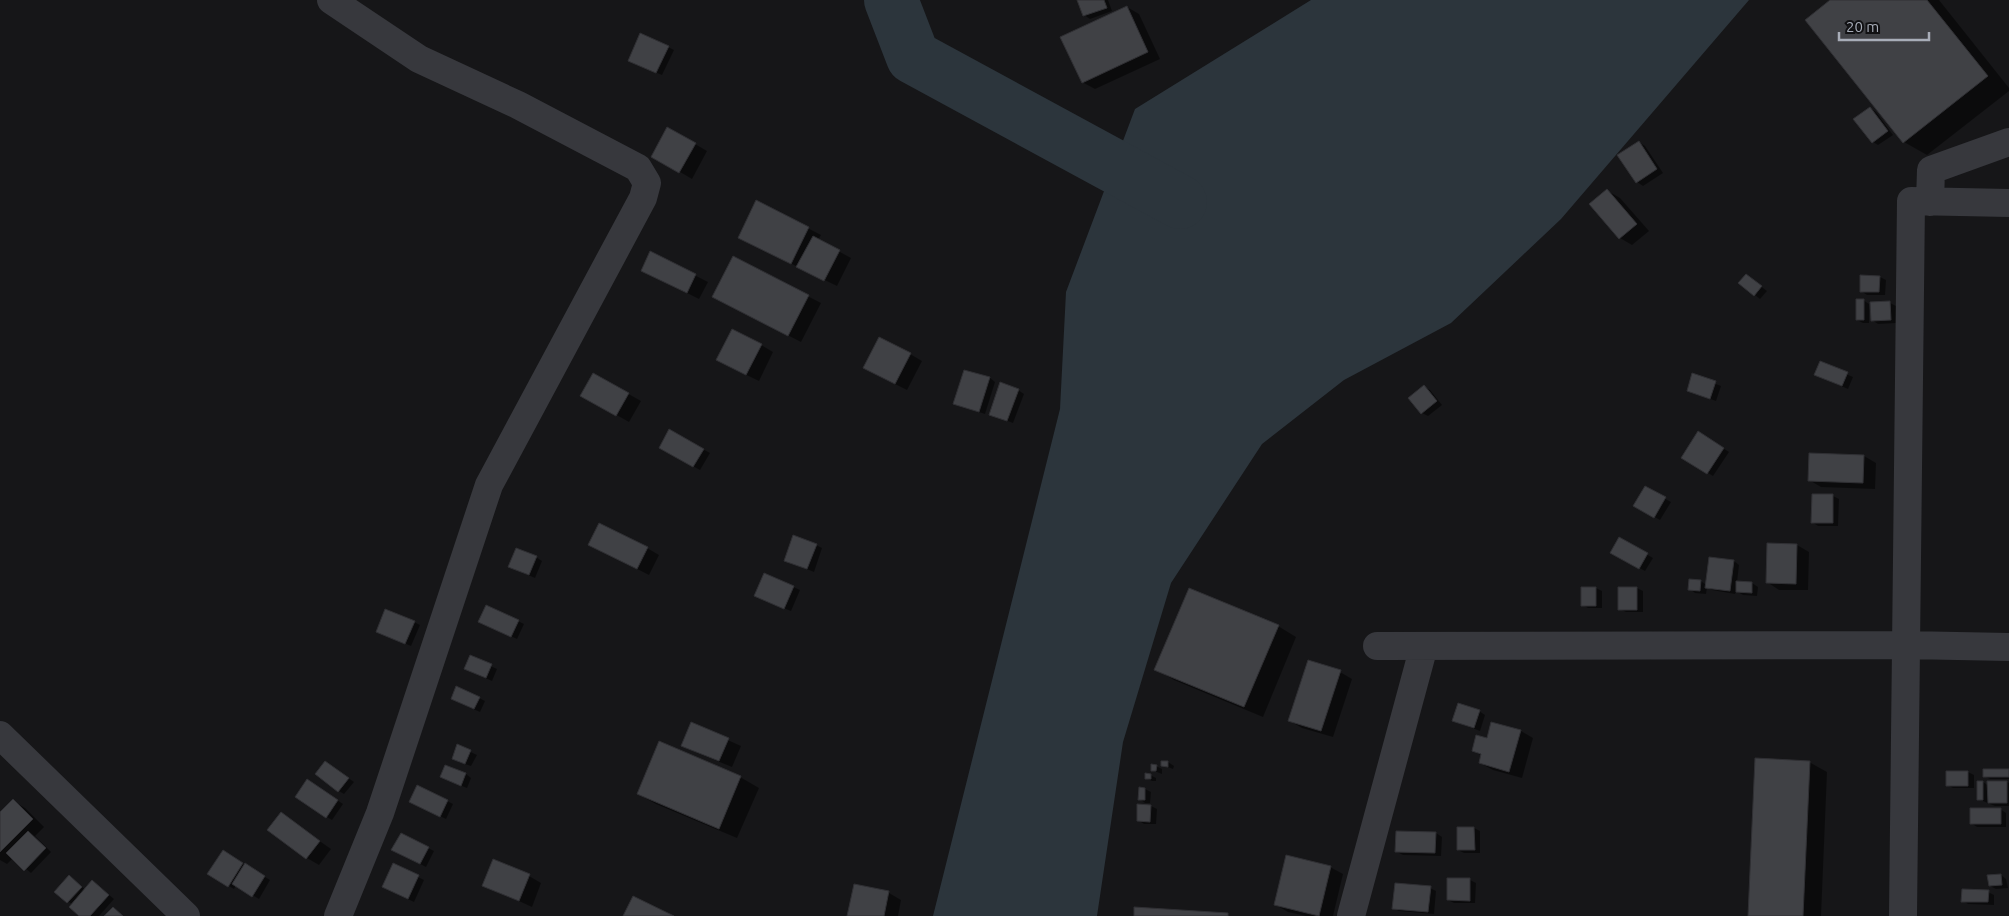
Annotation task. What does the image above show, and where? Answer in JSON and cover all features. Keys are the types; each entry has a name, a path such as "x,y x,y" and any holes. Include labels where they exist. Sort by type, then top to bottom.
{"street":[{"path":"331,0 419,59 518,105 638,168 647,183 643,198 489,485 380,813 338,916"},
{"path":"1930,202 1930,170 2009,142"},
{"path":"1903,916 1911,201 2009,204"},
{"path":"1377,646 1906,644 2009,647"},
{"path":"1351,916 1424,646"},
{"path":"0,735 186,916"}],"shaded area":[{"path":"1311,0 1749,0 1561,219 1451,323 1344,380 1262,444 1171,583 1123,742 1097,916 933,916 1060,409 1066,292 1135,109"}],"building":[{"path":"1077,0 1104,0 1107,8 1083,16"},
{"path":"1830,0 1927,0 1988,76 1903,143 1805,20"},
{"path":"1127,6 1148,52 1082,83 1060,37"},
{"path":"640,33 669,46 656,73 628,61"},
{"path":"1870,107 1888,131 1872,143 1853,119"},
{"path":"667,127 696,143 679,173 651,157"},
{"path":"1639,141 1657,169 1636,183 1617,155"},
{"path":"1607,189 1637,224 1619,239 1589,204"},
{"path":"756,200 809,227 791,264 738,238"},
{"path":"813,236 840,250 824,281 796,267"},
{"path":"650,251 696,274 687,293 641,271"},
{"path":"733,256 809,295 788,336 712,297"},
{"path":"1746,274 1762,286 1754,296 1738,283"},
{"path":"1860,275 1880,276 1879,292 1860,292"},
{"path":"1856,299 1864,299 1864,320 1856,320"},
{"path":"1890,301 1891,320 1871,321 1870,302"},
{"path":"732,329 762,344 746,375 716,360"},
{"path":"879,337 911,353 895,384 863,368"},
{"path":"1820,361 1848,372 1842,386 1814,375"},
{"path":"964,370 990,377 979,412 953,404"},
{"path":"593,373 629,393 616,416 580,396"},
{"path":"1692,373 1716,381 1710,399 1687,391"},
{"path":"1000,382 1019,389 1007,421 989,415"},
{"path":"1424,385 1437,401 1421,414 1408,398"},
{"path":"669,429 704,449 693,467 659,448"},
{"path":"1698,431 1724,448 1707,474 1681,458"},
{"path":"1809,453 1864,455 1863,483 1808,481"},
{"path":"1645,486 1666,497 1654,518 1633,506"},
{"path":"1812,494 1833,494 1833,523 1811,523"},
{"path":"599,523 648,547 637,569 588,545"},
{"path":"793,535 817,544 807,569 784,561"},
{"path":"1619,537 1648,553 1639,569 1610,553"},
{"path":"1767,543 1797,544 1796,584 1766,583"},
{"path":"516,548 537,556 529,575 508,567"},
{"path":"1709,557 1734,560 1730,591 1705,588"},
{"path":"764,573 794,586 784,609 754,596"},
{"path":"1689,579 1701,580 1700,591 1688,590"},
{"path":"1736,581 1752,582 1752,593 1736,592"},
{"path":"1581,587 1596,587 1596,606 1581,606"},
{"path":"1618,587 1637,587 1637,610 1618,610"},
{"path":"1189,588 1279,625 1244,707 1154,670"},
{"path":"486,605 519,620 511,637 478,622"},
{"path":"385,609 415,621 405,644 376,632"},
{"path":"470,655 492,664 486,678 464,669"},
{"path":"1308,660 1341,670 1321,731 1288,721"},
{"path":"456,686 480,697 474,709 451,699"},
{"path":"1458,703 1480,710 1474,728 1452,721"},
{"path":"691,722 729,738 719,761 681,746"},
{"path":"1491,722 1521,730 1509,772 1479,763 1481,754 1472,751 1476,735 1487,738"},
{"path":"659,741 741,776 719,829 637,794"},
{"path":"457,744 471,750 465,764 452,759"},
{"path":"1755,758 1810,761 1803,916 1748,916"},
{"path":"325,761 349,778 338,792 315,774"},
{"path":"1161,761 1168,761 1168,767 1161,766"},
{"path":"1151,764 1157,765 1156,771 1151,771"},
{"path":"445,765 466,773 461,786 440,777"},
{"path":"1983,769 2009,769 2009,777 1983,777"},
{"path":"1946,771 1968,771 1968,786 1946,786"},
{"path":"1145,773 1151,774 1151,779 1145,779"},
{"path":"307,779 338,800 326,818 295,797"},
{"path":"1977,781 1983,781 1983,800 1977,800"},
{"path":"1987,781 2007,781 2007,803 1988,803"},
{"path":"417,785 448,800 440,817 409,802"},
{"path":"1139,787 1145,788 1145,800 1138,800"},
{"path":"13,799 33,819 0,852 0,812"},
{"path":"1137,804 1151,805 1150,822 1137,821"},
{"path":"1970,808 2001,808 2001,824 1970,824"},
{"path":"281,812 320,841 306,859 267,830"},
{"path":"1457,827 1474,827 1475,850 1457,850"},
{"path":"28,831 46,848 24,871 6,853"},
{"path":"1396,831 1436,832 1435,853 1395,852"},
{"path":"401,833 429,847 420,864 391,850"},
{"path":"223,850 243,863 228,887 207,874"},
{"path":"1286,855 1331,866 1319,916 1274,905"},
{"path":"493,859 530,874 519,901 482,886"},
{"path":"245,863 265,876 252,897 232,884"},
{"path":"393,863 419,875 408,899 382,887"},
{"path":"2001,874 2002,885 1989,886 1987,875"},
{"path":"69,875 82,887 67,903 54,892"},
{"path":"1447,878 1470,878 1470,901 1447,900"},
{"path":"92,880 109,895 90,916 79,916 69,907"},
{"path":"1395,883 1431,886 1428,912 1392,909"},
{"path":"854,884 889,891 884,916 847,916"},
{"path":"1962,889 1989,890 1988,902 1961,902"},
{"path":"633,896 674,916 623,916"},
{"path":"113,907 123,916 104,916"},
{"path":"1134,907 1228,913 1228,916 1134,916"}],"waterway":[{"path":"891,0 913,57 1180,202"}]}
